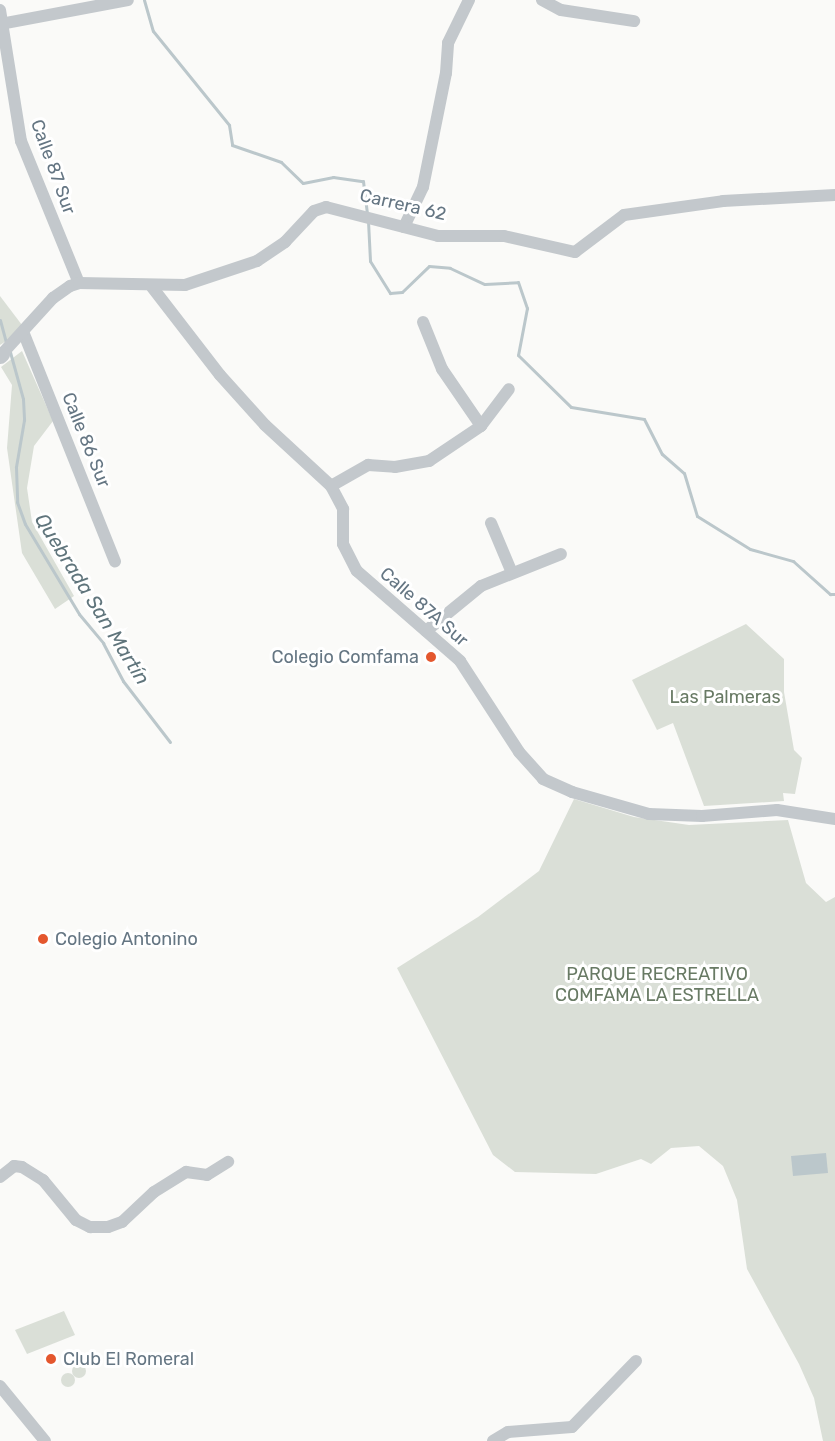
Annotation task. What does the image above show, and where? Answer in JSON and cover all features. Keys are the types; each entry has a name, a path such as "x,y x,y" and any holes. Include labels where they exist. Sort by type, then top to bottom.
{"street":[{"path":"0,20 128,0"},
{"path":"404,227 423,187 446,73 448,43 469,0"},
{"path":"542,0 561,10 634,21"},
{"name":"Calle 87 Sur","path":"0,20 21,141 79,283"},
{"name":"Carrera 62","path":"79,283 152,287 185,285 257,261 285,242 314,211 326,207 438,236 504,236 575,252 624,215 723,201 835,195"},
{"path":"1,355 24,334 53,298 79,283"},
{"name":"Calle 87A Sur","path":"152,287 220,375 265,424 331,486 343,509 343,544 347,556 370,586 460,661 531,769 556,786 649,814 702,816 777,810 835,819"},
{"path":"423,322 442,369 481,426"},
{"name":"Calle 86 Sur","path":"24,334 115,561"},
{"path":"331,486 368,465 395,467 429,461 481,426 508,389"},
{"path":"491,523 512,573"},
{"path":"426,632 470,594 512,573 561,554"},
{"path":"0,1177 14,1166 22,1167 43,1180 76,1220 90,1227 108,1227 122,1222 154,1192 186,1172 207,1175 228,1162"},
{"path":"493,1441 508,1432 572,1427 636,1361"},
{"path":"0,1386 45,1441"}],"green space":[{"path":"0,296 25,329 0,345"},
{"path":"22,351 53,421 34,446 27,488 32,522 74,596 55,609 22,553 7,448 12,385 1,367"},
{"name":"Las Palmeras","path":"746,624 784,659 784,692 794,750 802,758 795,794 783,793 784,801 704,806 673,723 657,730 632,680"},
{"name":"PARQUE RECREATIVO COMFAMA LA ESTRELLA","path":"574,799 634,817 689,825 788,820 806,883 826,902 835,897 835,1441 823,1441 814,1398 799,1364 747,1269 737,1200 723,1166 699,1146 671,1148 651,1164 641,1159 596,1174 515,1172 493,1155 397,968 478,917 539,871"},
{"path":"64,1311 75,1335 27,1354 15,1330"},
{"path":"76,1364 82,1364 86,1371 82,1378 76,1378 72,1374 72,1368"},
{"path":"65,1373 71,1373 75,1380 71,1387 65,1387 61,1383 61,1377"}],"shaded area":[{"path":"826,1153 828,1173 793,1176 791,1156"}],"waterway":[{"path":"144,0 153,31 229,125 232,145 281,162 303,183 333,177 363,181 367,215"},
{"path":"368,221 370,261 390,293 402,292 429,266 450,268 485,284 518,282 527,308 518,355 571,407 644,419 662,454 684,473 697,516 750,549 793,561 830,594 835,594"},
{"name":"Quebrada San Martín","path":"0,320 6,343"},
{"name":"Quebrada San Martín","path":"10,352 23,399 24,420 16,467 17,502 25,524 79,614 103,643 123,681 170,742"}],"place":[{"name":"Colegio Comfama","path":"431,657"},
{"name":"Colegio Antonino","path":"43,939"},
{"name":"Club El Romeral","path":"51,1359"}]}
